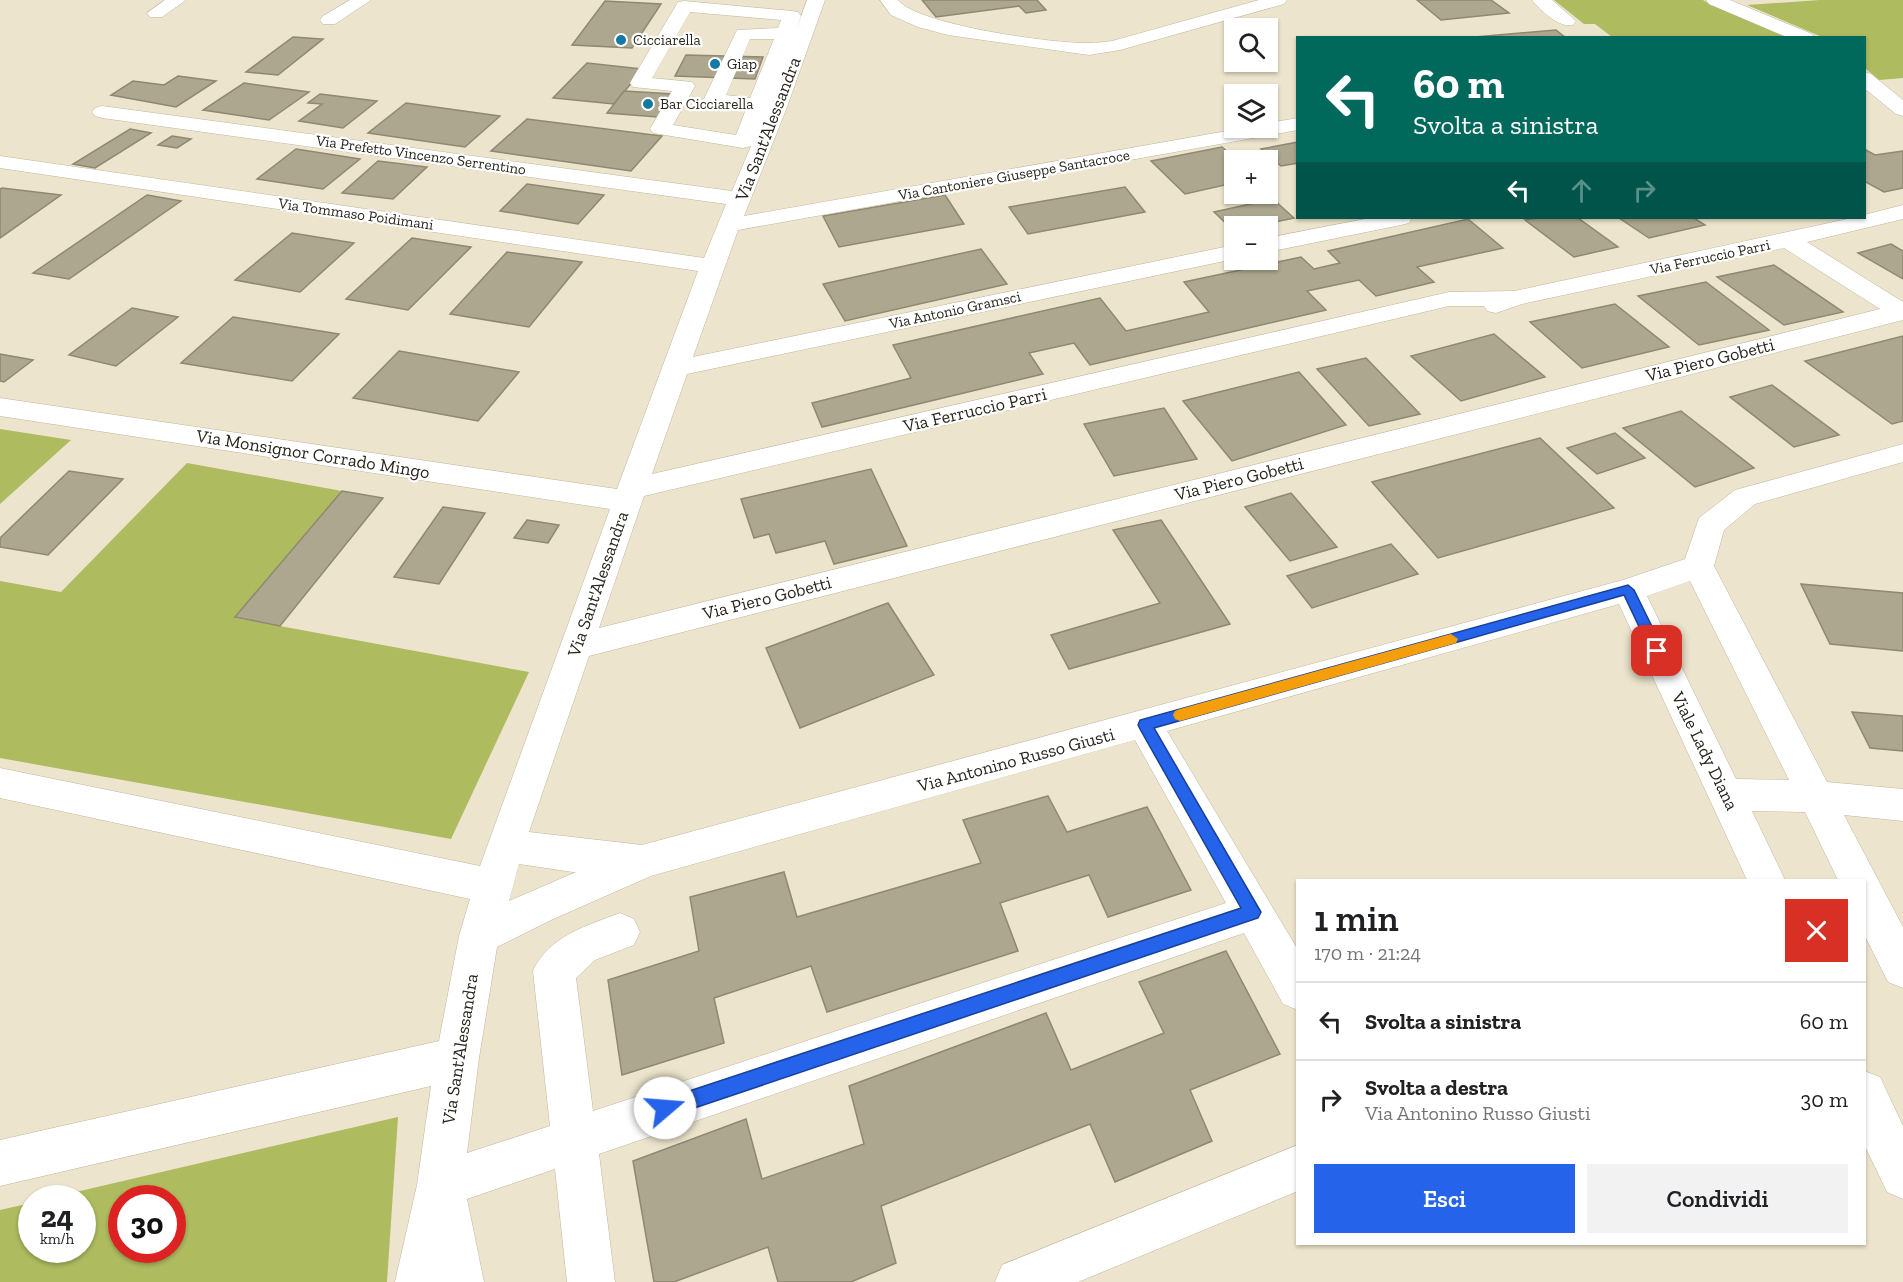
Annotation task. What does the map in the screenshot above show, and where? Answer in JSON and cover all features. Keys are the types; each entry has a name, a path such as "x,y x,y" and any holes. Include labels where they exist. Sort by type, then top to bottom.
{"street":[{"path":"156,13 177,0"},
{"path":"329,20 362,0"},
{"name":"Via Sant'Alessandra","path":"440,1185 457,1058 479,936 505,845 712,266 735,212 767,106 795,33 816,0"},
{"path":"889,0 897,11 924,23 954,31 1089,49 1113,46 1278,0"},
{"path":"1541,0 1567,21"},
{"path":"1717,1 1751,0"},
{"path":"1717,1 1784,26 1802,36"},
{"path":"684,6 792,16 795,33 743,34 714,99 767,106 743,142 660,129 685,86 640,83 684,6"},
{"path":"1866,80 1903,110"},
{"name":"Via Prefetto Vincenzo Serrentino","path":"102,112 735,212"},
{"name":"Via Cantoniere Giuseppe Santacroce","path":"735,212 1296,124"},
{"name":"Via Tommaso Poidimani","path":"0,162 712,266"},
{"name":"Via Ferruccio Parri","path":"1866,217 1883,212"},
{"path":"1278,243 1396,219"},
{"name":"Via Ferruccio Parri","path":"629,495 1319,331 1383,337 1472,316 1515,298 1788,240 1859,219"},
{"path":"1788,240 1902,313"},
{"name":"Via Antonio Gramsci","path":"676,368 1224,254"},
{"name":"Via Piero Gobetti","path":"577,646 1902,313"},
{"name":"Via Monsignor Corrado Mingo","path":"0,407 629,495"},
{"path":"1857,879 1698,566 1710,525 1745,497 1903,453"},
{"name":"Via Antonino Russo Giusti","path":"645,861 1628,590 1698,566"},
{"name":"Viale Lady Diana","path":"1628,590 1766,879"},
{"path":"1145,725 1296,987"},
{"path":"0,783 494,887"},
{"path":"1726,794 1903,805"},
{"path":"505,845 573,855 645,861"},
{"path":"479,936 537,907 645,861"},
{"path":"1866,897 1903,968"},
{"path":"440,1185 574,1138 1252,912"},
{"path":"591,1282 554,971 581,946 620,932"},
{"path":"0,1163 457,1058"},
{"path":"1866,1097 1903,1176"},
{"path":"1019,1282 1296,1169"},
{"path":"419,1282 440,1185"},
{"path":"440,1185 460,1282"}],"green space":[{"path":"1554,0 1703,0 1712,6 1720,5 1790,36 1611,36 1595,24 1584,24"},
{"path":"1820,0 1903,0 1903,78 1879,80 1866,69 1866,36 1820,36 1747,5"},
{"path":"0,429 71,440 0,504"},
{"path":"187,463 342,491 236,618 529,672 451,839 0,758 0,581 61,592"},
{"path":"398,1117 387,1282 0,1282 0,1210 18,1206 18,1263 96,1263 96,1187"}],"building":[{"path":"922,0 1037,0 1046,10 1026,13 1019,6 936,17"},
{"path":"1417,0 1491,0 1509,13 1441,20"},
{"path":"605,1 661,4 632,48 572,45"},
{"path":"1556,30 1564,36 1487,36"},
{"path":"293,37 323,39 278,75 246,72"},
{"path":"686,55 763,57 755,79 675,76"},
{"path":"587,63 643,69 614,104 553,98"},
{"path":"178,76 216,81 176,107 111,95 133,81 164,85"},
{"path":"244,83 309,92 269,120 203,110"},
{"path":"624,91 673,94 658,117 607,113"},
{"path":"320,94 377,101 343,128 299,121 322,104 308,103"},
{"path":"406,103 500,116 465,147 368,133"},
{"path":"527,119 662,136 631,171 491,151"},
{"path":"130,129 151,133 95,168 73,164"},
{"path":"172,136 191,139 177,148 158,145"},
{"path":"1296,142 1296,163 1281,166 1278,163 1278,150 1262,150"},
{"path":"1222,147 1225,150 1224,185 1185,194 1151,161"},
{"path":"296,149 360,159 323,189 257,179"},
{"path":"1866,150 1875,155 1903,151 1903,188 1884,192 1866,182"},
{"path":"378,161 427,167 393,199 342,193"},
{"path":"527,184 604,195 578,224 500,211"},
{"path":"1125,187 1145,212 1028,234 1009,207"},
{"path":"0,189 61,195 0,238"},
{"path":"147,195 181,201 69,279 33,273"},
{"path":"945,195 964,224 839,247 823,216"},
{"path":"1250,204 1278,204 1294,218 1278,221 1278,216 1224,216 1224,222 1214,212"},
{"path":"1468,219 1503,248 1417,267 1434,282 1376,296 1359,280 1307,291 1326,310 1090,365 1074,343 1029,353 1043,374 822,427 812,403 911,378 893,345 1100,298 1126,331 1209,312 1184,282 1240,270 1278,270 1278,262 1301,257 1314,269 1340,263 1328,251"},
{"path":"1579,219 1618,247 1574,257 1525,220"},
{"path":"1620,219 1696,219 1705,225 1649,238"},
{"path":"292,233 354,243 300,292 235,280"},
{"path":"412,238 471,247 408,310 346,299"},
{"path":"1891,244 1903,251 1903,279 1858,253"},
{"path":"981,249 1007,284 845,321 823,284"},
{"path":"507,252 582,262 529,327 450,314"},
{"path":"1774,265 1843,312 1784,325 1717,277"},
{"path":"1706,282 1769,330 1699,345 1638,296"},
{"path":"1615,304 1669,347 1582,368 1530,322"},
{"path":"132,308 178,317 116,366 69,355"},
{"path":"233,317 339,334 292,381 181,363"},
{"path":"1494,334 1545,377 1461,401 1411,356"},
{"path":"1903,336 1903,421 1892,424 1805,361"},
{"path":"399,351 519,372 478,421 353,398"},
{"path":"0,354 33,360 4,382 0,381"},
{"path":"1366,358 1420,414 1369,426 1317,369"},
{"path":"1299,372 1346,425 1232,461 1183,401"},
{"path":"1772,385 1839,435 1794,447 1730,397"},
{"path":"1164,408 1197,459 1114,476 1084,424"},
{"path":"1681,411 1754,468 1695,487 1623,428"},
{"path":"1615,433 1645,458 1597,474 1567,448"},
{"path":"1540,438 1614,508 1438,558 1372,482"},
{"path":"871,469 907,546 834,564 825,541 776,553 769,534 754,538 741,499"},
{"path":"69,471 123,479 48,555 0,547 0,538"},
{"path":"342,491 383,498 280,626 235,617"},
{"path":"1291,493 1337,547 1290,561 1245,507"},
{"path":"443,507 485,513 439,584 394,577"},
{"path":"527,520 559,525 548,543 514,538"},
{"path":"1161,520 1230,624 1069,669 1051,635 1160,603 1113,530"},
{"path":"1391,544 1418,574 1312,608 1287,576"},
{"path":"1801,584 1903,593 1903,651 1830,644"},
{"path":"888,603 934,675 800,728 766,648"},
{"path":"1852,712 1903,716 1903,751 1870,748"},
{"path":"1048,796 1067,832 1147,807 1191,890 1108,917 1089,875 1000,903 1018,951 827,1012 811,966 714,998 724,1043 622,1075 608,980 699,951 690,897 784,872 797,917 981,863 963,820"},
{"path":"1226,951 1280,1054 1190,1090 1212,1141 1115,1182 1090,1124 881,1206 896,1263 851,1282 778,1282 768,1247 674,1282 654,1282 633,1161 746,1119 762,1179 864,1144 849,1086 1046,1013 1071,1070 1164,1033 1139,982"}],"slow traffic":[{"path":"1180,715 1451,639"}],"place":[{"name":"Cicciarella","path":"621,40"},
{"name":"Giap","path":"715,64"},
{"name":"Bar Cicciarella","path":"648,104"}],"route":[{"path":"665,1108 1252,912 1145,725 1628,590 1657,651"}]}
